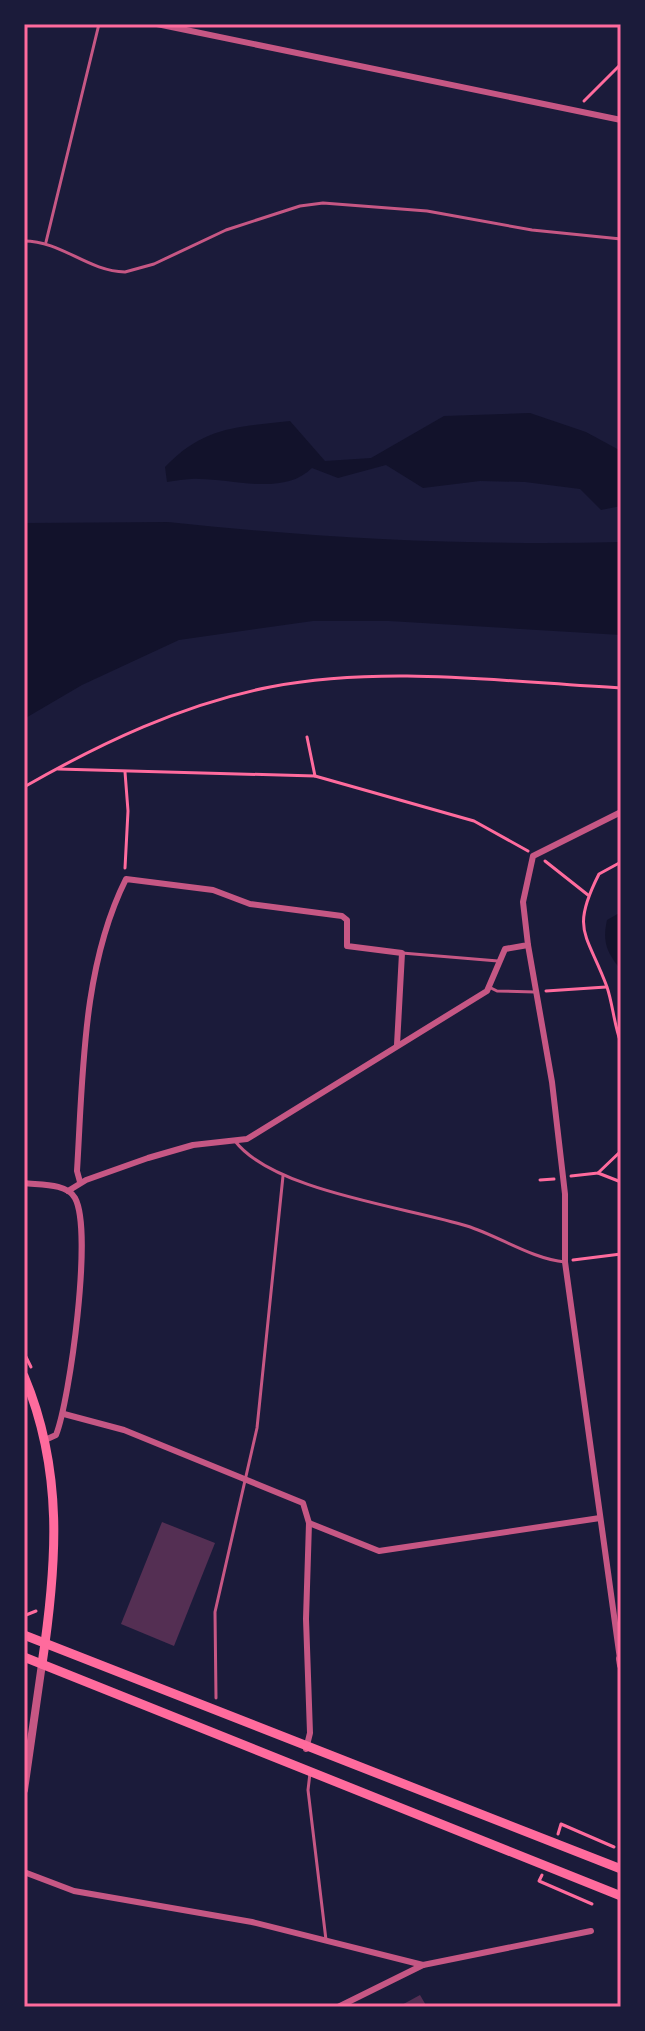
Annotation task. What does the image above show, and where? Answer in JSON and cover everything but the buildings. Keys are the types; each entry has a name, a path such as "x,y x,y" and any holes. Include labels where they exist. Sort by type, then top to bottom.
{"main road":[{"path":"24,1376 45,1440 56,1529 42,1664"},
{"path":"24,1635 306,1749 621,1869"},
{"path":"24,1657 621,1896"}],"street":[{"path":"157,24 621,120"},
{"path":"621,812 533,856 523,902 564,1177 565,1262 621,1665"},
{"path":"80,1182 77,1171 90,1004 110,916 126,879 213,890 250,904 342,916 347,920 347,946 402,953 397,1045"},
{"path":"68,1191 80,1182 193,1145 247,1139 490,987 505,949 528,945"},
{"path":"24,1183 68,1191 75,1198 78,1210 80,1277 64,1414 56,1435 45,1440"},
{"path":"64,1414 124,1430 303,1503 309,1523 306,1619 310,1733 306,1749"},
{"path":"309,1523 379,1551 600,1518"},
{"path":"24,1790 42,1664"},
{"path":"24,1872 74,1891 252,1922 423,1965"},
{"path":"338,2007 423,1965 591,1931"}],"lane":[{"path":"45,242 99,24"},
{"path":"24,241 45,242 90,265 125,272 138,270 226,230 287,210 341,203 427,211 532,230 621,239"},
{"path":"402,953 501,961"},
{"path":"490,987 497,991 538,992"},
{"path":"235,1141 243,1152 283,1176 470,1227 565,1262"},
{"path":"216,1698 215,1612 257,1428 283,1176"},
{"path":"311,1770 308,1790 326,1940"}],"path":[{"path":"578,110 621,64"},
{"path":"24,787 54,769 191,708 271,687 374,677 621,688"},
{"path":"307,737 315,776"},
{"path":"54,769 315,776 474,821 519,843 533,856"},
{"path":"125,770 126,879"},
{"path":"542,859 588,895"},
{"path":"621,862 599,874 588,895 582,930 606,987 621,1043"},
{"path":"538,992 606,987"},
{"path":"598,1173 621,1151"},
{"path":"571,1176 598,1173 621,1182"},
{"path":"540,1180 558,1178"},
{"path":"565,1262 621,1254"},
{"path":"561,1824 614,1847"},
{"path":"539,1881 592,1904"}],"shaded area":[{"path":"530,413 586,432 621,451 621,506 601,510 580,489 525,482 480,481 423,488 386,465 338,478 312,468 301,477 273,484 195,479 167,482 165,467 179,453 208,436 237,427 290,421 325,461 371,458 444,416"},
{"path":"168,522 394,540 621,542 621,635 389,621 313,621 179,640 82,685 24,719 24,523"},
{"path":"621,912 621,970 609,953 605,935 607,920"}]}
